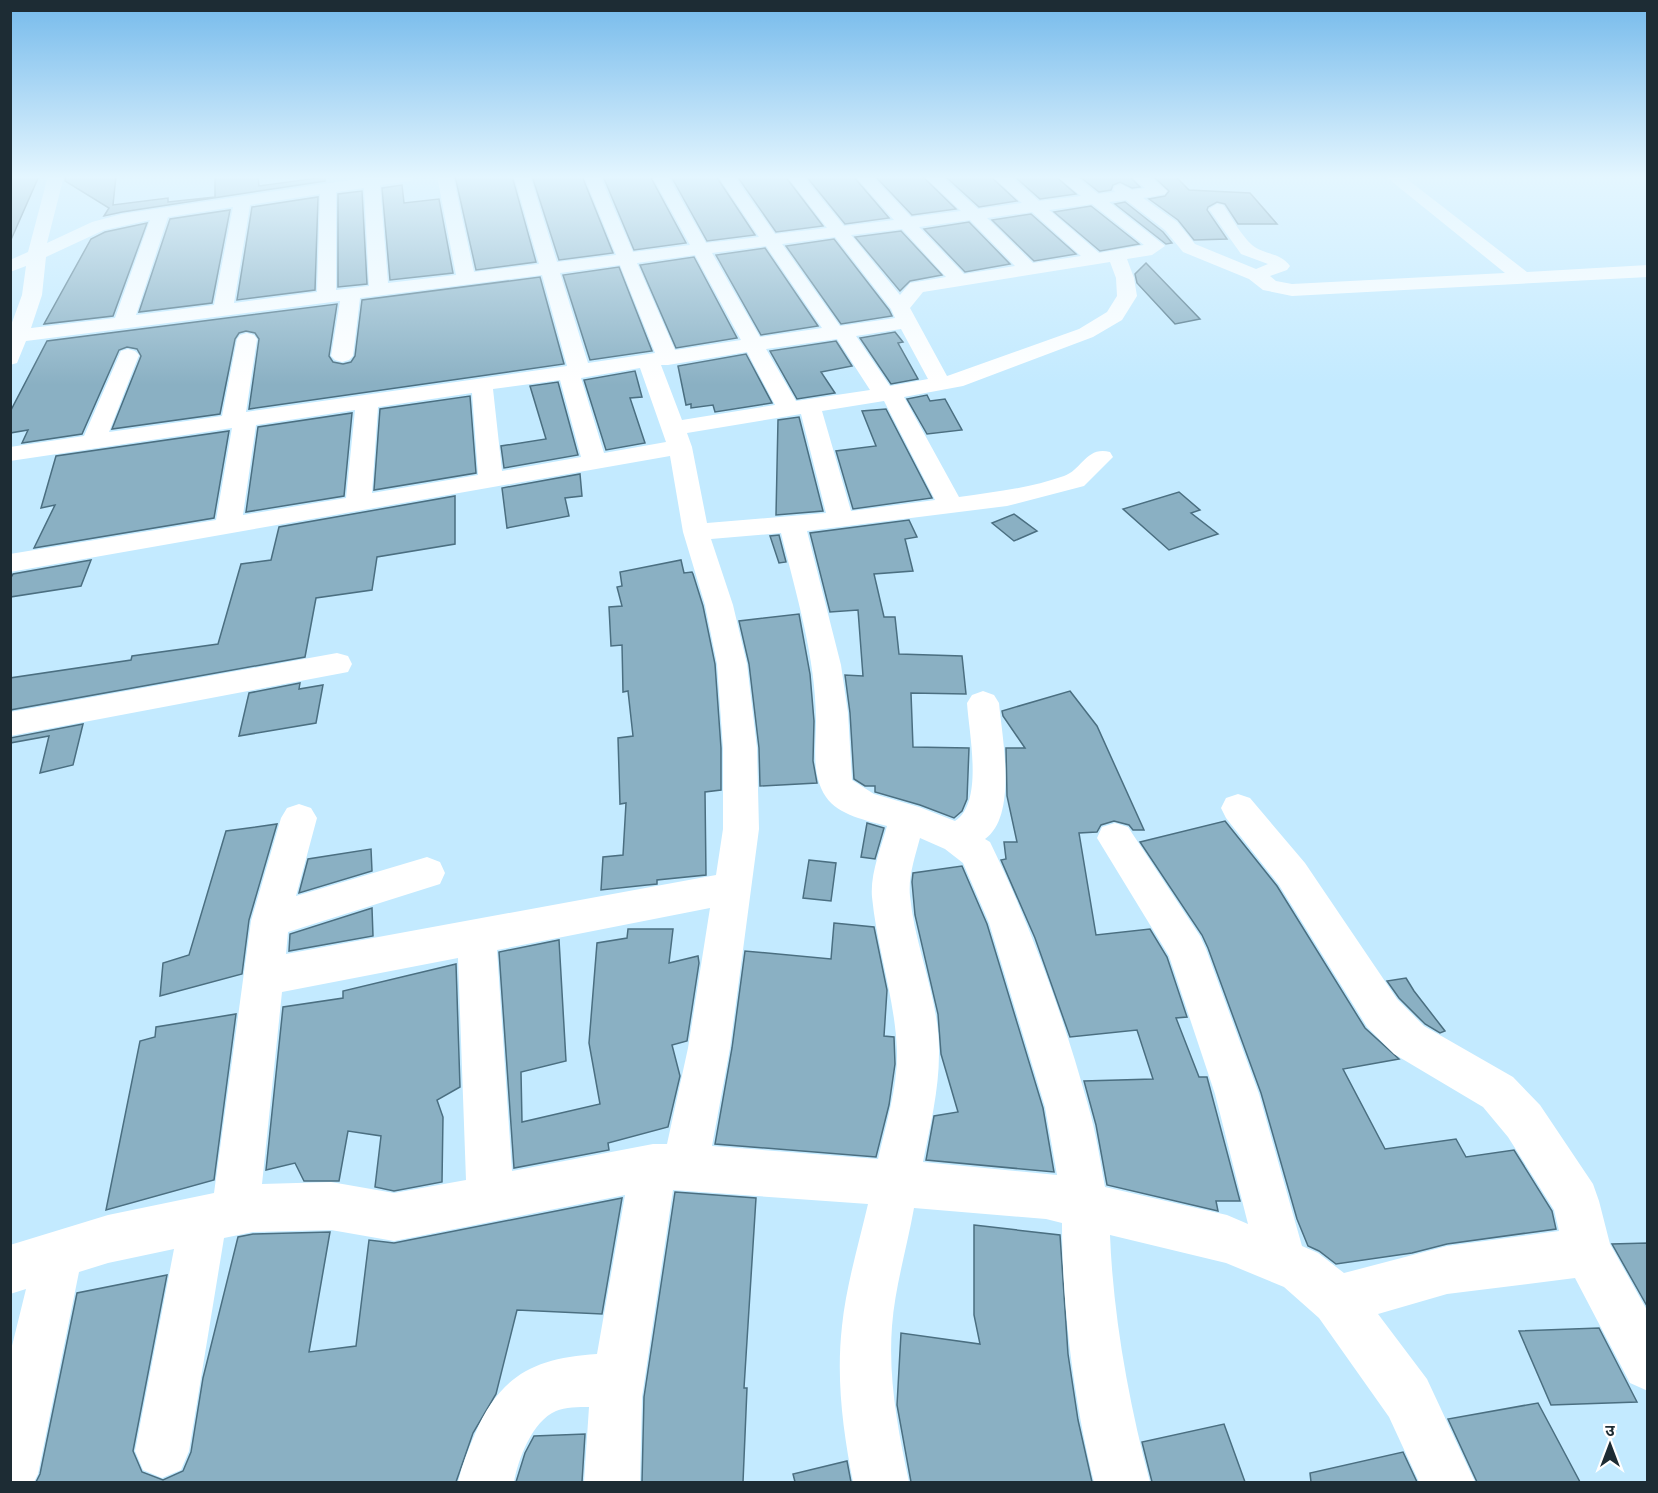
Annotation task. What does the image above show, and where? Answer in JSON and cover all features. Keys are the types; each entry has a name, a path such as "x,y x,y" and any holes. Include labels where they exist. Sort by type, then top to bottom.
{"street":[{"path":"10,267 38,246"},
{"path":"11,357 32,295 38,246"},
{"path":"123,324 150,246"},
{"path":"223,310 235,246"},
{"path":"326,298 327,246"},
{"path":"376,246 379,291"},
{"path":"459,246 466,280"},
{"path":"542,246 595,462"},
{"path":"612,1482 619,1378 669,1167 709,1048 741,829 740,748 732,664 719,605 696,532 659,360 619,246"},
{"path":"698,246 753,346 799,408 841,520"},
{"path":"18,336 734,246"},
{"path":"774,246 839,333 888,393 951,506"},
{"path":"850,246 904,315 941,384"},
{"path":"928,246 959,280"},
{"path":"1005,246 1028,269"},
{"path":"1080,246 1095,259"},
{"path":"10,454 839,333 904,315 917,287 1146,251 1156,246"},
{"path":"1187,246 1256,275 1270,286 1292,290 1647,271"},
{"path":"1244,246 1247,250 1276,261 1281,266 1256,275"},
{"path":"1482,246 1522,277"},
{"path":"10,563 595,462 677,438 799,408 955,381 1086,333 1115,316 1127,296 1125,278 1116,255"},
{"path":"342,356 351,294"},
{"path":"228,526 247,339"},
{"path":"93,442 128,355"},
{"path":"482,386 491,480"},
{"path":"358,503 367,402"},
{"path":"696,532 841,520 1006,498 1075,481 1101,457"},
{"path":"792,524 818,625 832,712 834,776 839,789 856,800 907,817 958,838 977,853 1008,923 1031,989 1067,1107 1086,1206 1087,1276 1110,1434 1122,1482"},
{"path":"10,724 337,664"},
{"path":"958,838 979,824 990,790 983,703"},
{"path":"1238,808 1292,874 1382,1013 1409,1040 1498,1092 1524,1121 1576,1201 1588,1252 1647,1365"},
{"path":"881,1482 869,1417 865,1365 867,1324 897,1184 912,1104 918,1053 914,1010 891,896 892,876 907,817"},
{"path":"162,1451 219,1216 264,977 270,921 299,818"},
{"path":"1114,838 1186,949 1237,1094 1282,1262"},
{"path":"270,921 427,873"},
{"path":"264,977 732,888"},
{"path":"477,936 490,1198"},
{"path":"10,1270 108,1239 253,1209 331,1206 394,1217 669,1167 1046,1196 1227,1239 1301,1270 1337,1300 1408,1398 1447,1482"},
{"path":"1337,1300 1447,1270 1588,1252"},
{"path":"10,1474 58,1255"},
{"path":"486,1482 489,1462 526,1398 547,1387 619,1378"}],"building":[{"path":"87,246 139,246 113,316 44,324"},
{"path":"161,246 223,246 212,303 139,312"},
{"path":"246,246 316,246 315,290 237,300"},
{"path":"338,246 365,246 367,284 338,287"},
{"path":"387,246 448,246 453,273 390,280"},
{"path":"471,246 531,246 536,262 476,270"},
{"path":"554,246 610,246 613,253 559,260"},
{"path":"632,246 666,246 634,250"},
{"path":"786,246 839,246 892,316 841,324"},
{"path":"862,246 915,246 942,275 910,281 900,291"},
{"path":"940,246 992,246 1010,264 965,272"},
{"path":"1018,246 1067,246 1076,254 1034,261"},
{"path":"1094,246 1130,246 1100,251"},
{"path":"765,248 818,326 761,335 716,255"},
{"path":"694,257 737,338 676,348 640,265"},
{"path":"1146,263 1200,319 1175,324 1137,283 1135,274"},
{"path":"619,267 652,351 590,360 563,275"},
{"path":"540,277 564,364 249,409 259,339 255,333 246,331 239,333 235,339 220,414 112,429 141,356 137,349 127,347 119,350 82,434 22,443 28,430 10,433 10,412 47,341 337,304 329,356 333,362 343,364 351,362 355,356 362,300"},
{"path":"895,332 903,342 898,343 918,379 891,384 860,338"},
{"path":"836,341 852,366 821,372 835,393 797,399 770,351"},
{"path":"746,354 772,403 715,412 713,405 691,408 691,404 686,405 678,366"},
{"path":"635,371 642,397 630,398 645,443 606,450 584,380"},
{"path":"558,382 578,455 504,468 501,446 546,439 530,386"},
{"path":"927,395 930,401 945,399 962,430 927,434 907,399"},
{"path":"470,396 476,473 374,490 380,409"},
{"path":"886,409 932,498 853,509 836,451 876,446 862,411"},
{"path":"352,413 344,496 246,512 258,427"},
{"path":"799,417 823,511 776,515 778,420"},
{"path":"229,431 214,518 34,548 55,505 41,508 56,456"},
{"path":"580,474 582,496 565,498 569,516 507,528 502,488"},
{"path":"1179,492 1200,510 1191,513 1218,534 1169,550 1123,509"},
{"path":"455,496 455,544 377,557 372,590 316,598 305,657 10,710 10,678 131,660 132,656 218,644 241,564 271,560 279,527"},
{"path":"1014,514 1037,531 1014,541 992,523"},
{"path":"909,520 917,537 905,539 913,571 874,574 884,617 895,617 899,654 962,656 966,694 911,693 913,747 969,748 967,799 962,811 954,818 875,792 875,786 865,786 854,779 845,675 863,676 858,610 830,612 810,533"},
{"path":"779,535 786,562 779,563 770,536"},
{"path":"91,560 81,586 10,597 10,579 13,574"},
{"path":"681,560 684,573 692,572 693,574 703,606 715,664 721,748 721,790 705,792 706,875 657,880 657,884 601,890 603,857 623,855 626,803 620,804 618,738 633,736 628,691 623,692 622,645 611,646 609,607 622,606 617,587 622,586 620,572"},
{"path":"799,614 810,674 814,721 813,761 817,783 760,786 759,748 749,664 739,621"},
{"path":"300,683 299,689 323,685 316,723 239,736 249,693"},
{"path":"1070,691 1097,726 1144,830 1133,830 1129,825 1114,821 1101,825 1097,832 1079,833 1096,935 1150,929 1167,957 1187,1017 1176,1018 1199,1077 1207,1077 1240,1201 1216,1201 1218,1211 1107,1185 1096,1125 1084,1081 1153,1079 1137,1030 1070,1037 1035,938 1001,860 1006,859 1004,842 1017,842 1007,796 1006,748 1025,748 1002,711"},
{"path":"83,724 73,765 40,773 49,736 10,743 10,738"},
{"path":"1225,821 1277,886 1365,1028 1399,1059 1343,1069 1385,1149 1456,1139 1466,1157 1514,1150 1552,1211 1556,1229 1447,1244 1412,1253 1336,1264 1308,1246 1297,1219 1261,1093 1208,948 1202,935 1140,842"},
{"path":"867,823 884,828 875,859 861,857"},
{"path":"277,824 249,920 242,974 160,996 163,963 189,955 226,831"},
{"path":"371,849 372,871 299,893 308,859"},
{"path":"809,860 836,863 831,901 803,898"},
{"path":"962,866 987,924 1043,1108 1054,1172 926,1160 934,1116 958,1112 941,1054 938,1014 915,915 913,873"},
{"path":"372,908 373,936 289,951 290,934"},
{"path":"834,923 874,927 887,990 884,1036 894,1037 895,1064 889,1105 876,1157 715,1144 732,1048 745,951 831,959"},
{"path":"628,929 673,929 669,963 698,956 699,963 687,1041 672,1045 680,1076 668,1127 608,1143 609,1150 514,1168 499,952 559,940 566,1061 521,1072 522,1122 600,1104 589,1043 597,943 627,938"},
{"path":"456,964 460,1087 437,1100 443,1117 442,1182 394,1191 375,1187 381,1136 348,1131 339,1181 304,1181 295,1163 266,1170 283,1007 343,998 343,991"},
{"path":"1406,978 1445,1031 1440,1033 1425,1024 1399,998 1387,981"},
{"path":"236,1014 214,1180 106,1210 140,1041 155,1037 156,1027"},
{"path":"675,1192 756,1198 744,1388 747,1388 743,1482 642,1482 644,1397"},
{"path":"622,1198 602,1314 517,1310 496,1394 473,1433 456,1482 36,1482 40,1474 77,1293 167,1275 133,1451 142,1472 163,1480 183,1471 191,1452 203,1378 238,1237 253,1234 330,1232 309,1352 356,1346 369,1240 394,1243"},
{"path":"974,1225 1060,1235 1068,1354 1078,1420 1092,1482 911,1482 897,1405 901,1333 980,1344 974,1315"},
{"path":"1647,1243 1647,1306 1612,1244"},
{"path":"1599,1328 1637,1402 1551,1405 1519,1331"},
{"path":"1538,1403 1580,1482 1477,1482 1448,1419"},
{"path":"1224,1424 1245,1482 1152,1482 1142,1442"},
{"path":"585,1434 582,1482 516,1482 525,1453 534,1436"},
{"path":"1403,1452 1417,1482 1311,1482 1310,1473"},
{"path":"847,1461 851,1482 795,1482 793,1474"}]}
